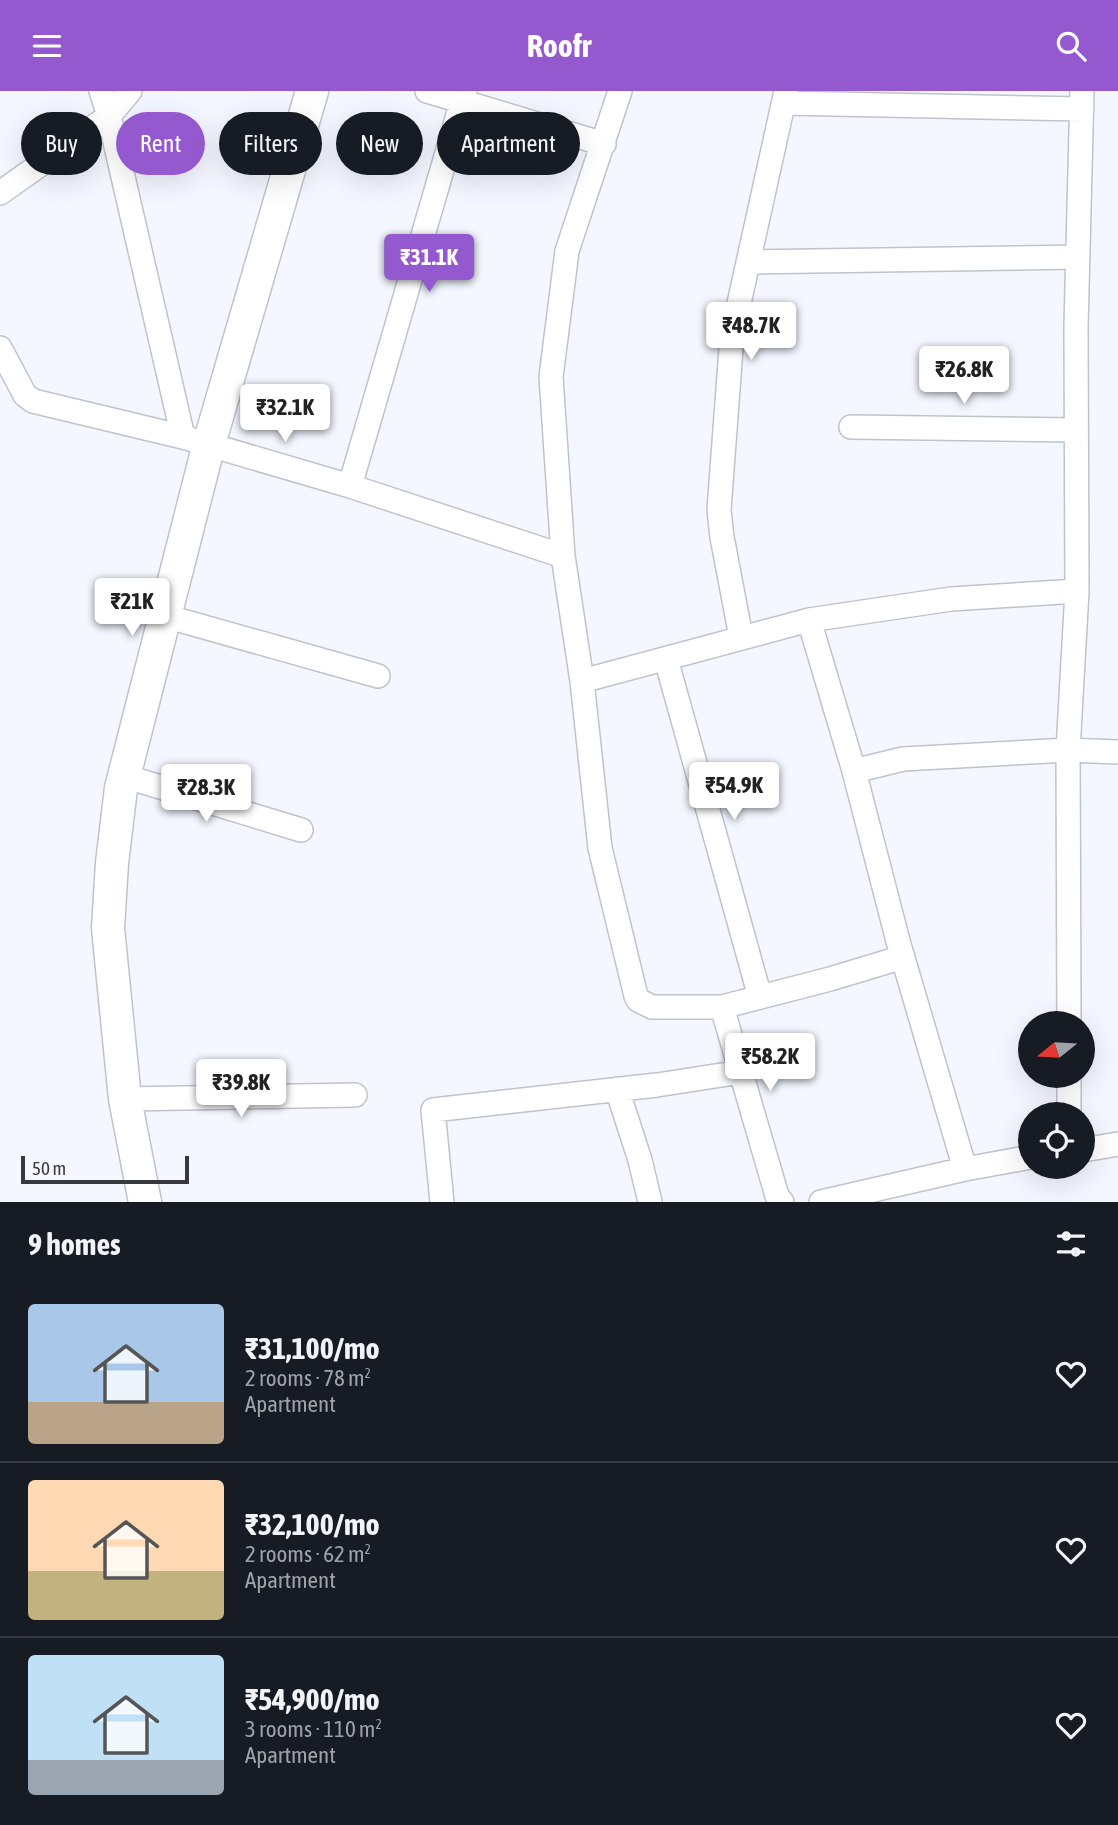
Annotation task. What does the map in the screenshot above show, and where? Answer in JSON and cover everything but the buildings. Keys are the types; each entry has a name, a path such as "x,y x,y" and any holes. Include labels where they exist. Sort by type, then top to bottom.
{"street":[{"path":"102,91 196,441"},
{"path":"0,193 109,116 130,91"},
{"path":"145,1202 125,1099 108,928 112,863 124,776 165,616 196,441 312,91"},
{"path":"427,91 464,96 604,143"},
{"path":"620,91 567,250 553,349 552,408 563,557 582,681 600,848 638,1000 652,1007 722,1007 904,957"},
{"path":"350,486 464,96"},
{"path":"741,637 719,510 732,335 785,97 1082,100 1076,430 1077,591 1068,750 1069,1011"},
{"path":"748,262 1078,257"},
{"path":"0,348 25,395 33,401 196,441 350,486 563,557"},
{"path":"851,426 1076,430"},
{"path":"582,681 810,620 951,599 1077,591"},
{"path":"165,616 378,676"},
{"path":"810,620 965,1169"},
{"path":"667,659 760,997"},
{"path":"854,771 903,759 1068,750 1118,752"},
{"path":"124,776 301,830"},
{"path":"722,1007 777,1196 782,1202"},
{"path":"442,1202 433,1110 741,1072"},
{"path":"617,1089 640,1160 650,1202"},
{"path":"125,1099 355,1095"},
{"path":"1095,1148 1118,1144"},
{"path":"821,1202 1018,1159"}]}
